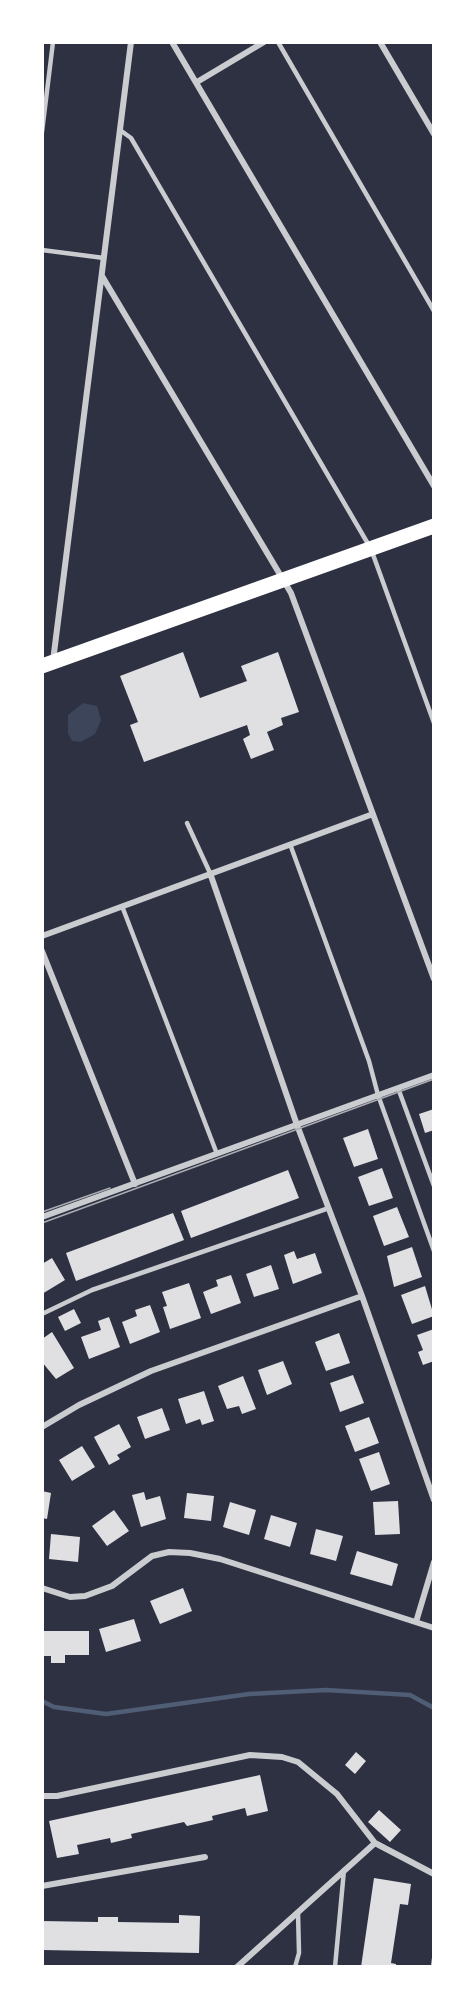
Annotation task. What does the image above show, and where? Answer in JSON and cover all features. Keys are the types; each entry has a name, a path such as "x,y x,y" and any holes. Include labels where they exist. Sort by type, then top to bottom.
{"main road":[{"path":"48,664 434,526"}],"street":[{"path":"48,664 102,276 131,42"},
{"path":"172,42 434,486"},
{"path":"197,82 264,42"},
{"path":"380,42 434,134"},
{"path":"102,276 291,593 434,979"},
{"path":"42,936 373,814"},
{"path":"210,873 297,1125 362,1296 434,1500"},
{"path":"42,951 135,1184"},
{"path":"42,1215 135,1184 434,1075"},
{"path":"43,1424 151,1371 362,1296"},
{"path":"42,1588 70,1597 86,1596 112,1586 152,1556 169,1552 190,1553 220,1559 434,1628"},
{"path":"416,1622 434,1562"},
{"path":"42,1796 57,1796 250,1755 282,1757 298,1762 337,1794 375,1843 434,1874"},
{"path":"237,1967 375,1843"},
{"path":"42,1886 205,1857"}],"lane":[{"path":"42,132 53,42"},
{"path":"278,42 434,311"},
{"path":"120,130 131,138 371,549 434,723"},
{"path":"42,250 104,258"},
{"path":"188,824 210,873"},
{"path":"290,844 369,1061 378,1095 434,1251"},
{"path":"122,906 217,1154"},
{"path":"398,1088 434,1186"},
{"path":"42,1314 92,1290 329,1208"},
{"path":"335,1967 344,1870"},
{"path":"294,1967 299,1953 298,1912"},
{"path":"433,1967 434,1959"}],"shaded area":[{"path":"83,703 97,706 101,720 95,734 81,742 72,741 68,733 68,715"}],"building":[{"path":"183,652 200,698 247,681 241,666 278,652 299,712 281,718 283,725 267,732 274,750 251,759 243,739 250,735 247,725 144,762 130,725 138,722 120,676"},
{"path":"434,1109 434,1130 425,1133 419,1114"},
{"path":"368,1129 378,1159 354,1167 343,1138"},
{"path":"382,1168 393,1198 369,1206 358,1177"},
{"path":"288,1170 299,1198 191,1238 181,1211"},
{"path":"397,1207 409,1237 384,1246 373,1216"},
{"path":"173,1213 184,1240 76,1281 66,1253"},
{"path":"412,1247 422,1277 394,1287 387,1256"},
{"path":"294,1251 297,1259 315,1253 322,1273 293,1284 284,1255"},
{"path":"52,1258 65,1280 42,1294 42,1264"},
{"path":"271,1265 279,1289 254,1297 246,1274"},
{"path":"231,1275 241,1303 211,1314 203,1292 218,1286 216,1280"},
{"path":"189,1283 201,1318 170,1329 163,1307 167,1306 162,1292"},
{"path":"425,1286 434,1316 412,1324 401,1295"},
{"path":"150,1305 160,1332 130,1344 122,1322 137,1316 135,1310"},
{"path":"74,1309 81,1323 65,1331 58,1317"},
{"path":"109,1317 120,1347 89,1359 81,1337 101,1330 98,1321"},
{"path":"434,1329 434,1361 423,1365 418,1352 423,1350 417,1335"},
{"path":"52,1332 74,1368 56,1379 42,1362 42,1339"},
{"path":"339,1333 350,1363 326,1371 315,1342"},
{"path":"283,1361 292,1384 267,1395 258,1370"},
{"path":"353,1375 364,1403 340,1412 330,1383"},
{"path":"243,1376 256,1409 242,1414 239,1406 227,1409 218,1386"},
{"path":"204,1391 214,1421 202,1425 200,1419 186,1424 178,1399"},
{"path":"162,1408 170,1430 145,1439 137,1417"},
{"path":"369,1417 379,1443 355,1452 345,1426"},
{"path":"119,1424 131,1447 117,1455 120,1459 109,1465 94,1437"},
{"path":"82,1446 95,1467 72,1481 59,1460"},
{"path":"379,1452 390,1484 371,1491 359,1459"},
{"path":"42,1491 51,1493 47,1519 42,1518"},
{"path":"144,1492 146,1500 160,1496 166,1519 141,1527 132,1495"},
{"path":"187,1493 214,1496 211,1521 184,1518"},
{"path":"398,1501 400,1534 375,1535 373,1502"},
{"path":"230,1502 256,1510 249,1535 223,1527"},
{"path":"114,1510 129,1531 107,1546 92,1526"},
{"path":"271,1515 297,1523 290,1547 264,1539"},
{"path":"316,1529 343,1536 336,1561 310,1554"},
{"path":"51,1534 80,1537 78,1562 49,1559"},
{"path":"357,1551 398,1564 392,1586 350,1574"},
{"path":"183,1588 192,1611 160,1624 150,1601"},
{"path":"134,1619 141,1641 106,1652 99,1629"},
{"path":"44,1631 89,1631 89,1655 65,1655 65,1663 51,1663 51,1656 44,1656"},
{"path":"356,1752 366,1761 355,1774 345,1765"},
{"path":"260,1775 268,1811 247,1816 245,1808 212,1816 213,1820 187,1826 184,1822 131,1834 132,1838 111,1843 110,1838 77,1845 79,1854 57,1858 49,1821"},
{"path":"379,1810 401,1830 390,1842 368,1822"},
{"path":"374,1878 411,1884 408,1905 400,1904 391,1963 396,1964 396,1967 361,1967"},
{"path":"179,1915 200,1916 199,1953 42,1950 42,1921 98,1922 98,1917 118,1917 118,1922 179,1923"}],"waterway":[{"path":"42,1701 54,1707 106,1714 249,1694 326,1690 410,1695 434,1708"}],"tram line":[{"path":"42,1223 434,1079"},
{"path":"42,1212 110,1188"}]}
